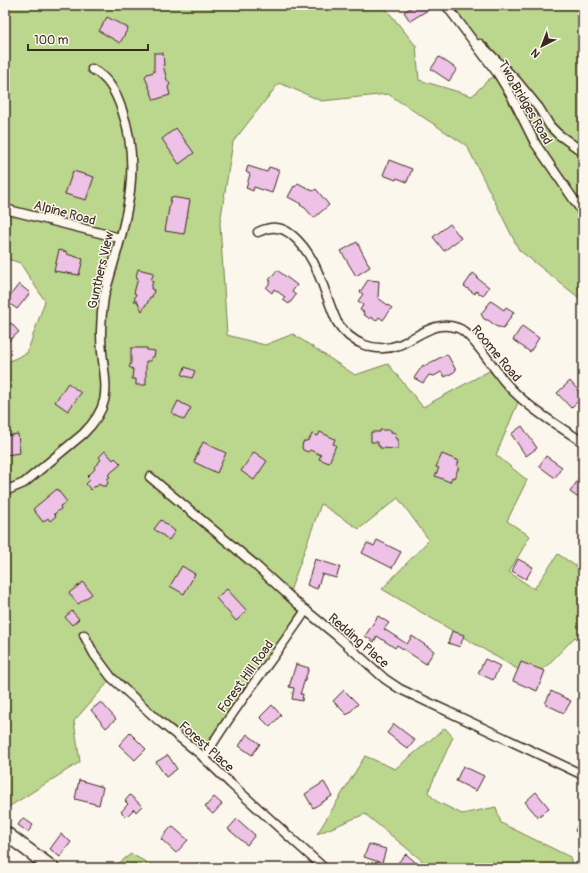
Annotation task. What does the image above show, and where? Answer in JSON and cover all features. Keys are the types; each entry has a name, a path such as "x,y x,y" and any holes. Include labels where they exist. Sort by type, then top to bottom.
{"main road":[{"path":"5,833 52,868"}],"street":[{"name":"Two Bridges Road","path":"446,5 498,74 518,108 535,143 583,213"},
{"path":"467,32 516,80 539,108 550,126 558,134 583,152"},
{"name":"Gunthers View","path":"5,490 24,483 83,434 99,415 104,401 106,377 101,334 102,310 104,297 127,210 132,171 131,148 127,125 118,101 109,82 92,69"},
{"name":"Alpine Road","path":"5,209 120,238"},
{"name":"Roome Road","path":"258,232 270,228 277,228 292,236 302,245 315,264 337,322 356,342 373,348 387,348 401,344 434,327 447,326 461,328 471,338 511,388 544,416 583,442"},
{"name":"Redding Place","path":"150,477 251,560 385,679 400,689 583,775"},
{"name":"Forest Hill Road","path":"204,758 219,732 289,636 306,610"},
{"name":"Forest Place","path":"84,634 94,654 111,678 204,758 324,868"}],"green space":[{"path":"5,5 383,5 416,46 419,80 472,96 488,80 497,75 441,5 583,5 583,301 519,250 467,146 388,94 322,101 279,83 233,142 220,223 227,335 265,345 293,334 355,375 388,364 423,407 489,371 519,400 496,455 527,480 507,521 530,536 509,572 534,589 558,554 583,571 583,645 575,637 534,679 382,589 429,540 398,498 359,529 321,504 288,597 305,612 202,758 111,679 74,721 80,762 7,808 5,807 5,363 27,353 45,301 20,263 5,258"},
{"path":"445,728 453,737 428,792 436,801 462,814 496,807 501,823 570,857 573,868 431,868 365,814 317,834 365,756 395,769"},
{"path":"131,854 157,868 112,868"}],"building":[{"path":"415,5 436,5 410,21 404,12"},
{"path":"107,17 128,28 120,43 99,31"},
{"path":"154,53 163,53 163,65 167,80 170,84 168,87 170,95 154,100 145,77 147,74 154,72"},
{"path":"439,57 457,69 449,81 431,69"},
{"path":"176,128 194,153 179,164 162,139"},
{"path":"389,160 412,169 407,182 383,175"},
{"path":"248,166 267,172 269,167 279,170 272,193 254,187 253,191 246,188 250,174 246,172"},
{"path":"73,171 94,177 86,200 65,194"},
{"path":"298,183 313,191 316,189 329,205 314,218 305,208 300,205 301,204 288,197 294,186 295,187"},
{"path":"171,197 190,200 184,234 165,231"},
{"path":"450,224 461,238 444,251 433,237"},
{"path":"357,242 370,267 356,276 341,251"},
{"path":"59,250 83,259 79,275 54,271"},
{"path":"138,269 154,273 151,280 153,281 151,289 154,290 152,297 150,297 142,311 137,301 134,301"},
{"path":"277,270 297,285 292,292 296,295 289,304 283,300 285,297 274,289 272,293 266,288 271,281 269,280"},
{"path":"473,273 489,287 483,296 476,291 475,294 464,286"},
{"path":"368,280 379,281 378,298 392,308 383,320 379,317 376,321 371,317 370,319 360,310 363,305 358,301 363,294 360,292"},
{"path":"19,284 30,293 17,309 6,301"},
{"path":"491,301 504,310 506,307 514,312 503,329 484,319 481,314"},
{"path":"11,323 19,332 5,344 5,328"},
{"path":"522,326 539,338 530,352 513,340"},
{"path":"131,348 147,348 147,350 155,351 154,357 151,357 151,361 146,361 146,385 136,385 136,379 132,379 133,369 129,367 131,363"},
{"path":"447,354 456,370 454,372 445,377 441,372 434,376 429,375 423,383 414,378 423,365 424,366"},
{"path":"185,367 195,371 192,378 182,375"},
{"path":"570,381 583,396 571,408 557,393"},
{"path":"68,383 81,393 68,411 55,402"},
{"path":"178,401 191,408 184,420 172,413"},
{"path":"522,426 537,448 526,456 511,434"},
{"path":"380,430 391,430 391,432 396,433 395,438 398,439 398,449 380,448 380,446 378,446 378,442 371,442 371,432 380,432"},
{"path":"320,432 335,439 333,444 336,445 329,463 319,459 321,455 310,450 308,452 303,450 302,447 303,442 309,440 312,434 318,436"},
{"path":"18,434 20,453 5,455 5,436"},
{"path":"203,442 226,453 217,473 194,462"},
{"path":"105,451 113,460 115,458 121,464 108,475 110,477 107,479 108,483 106,486 99,484 91,490 86,484 90,480 87,477 95,469 94,467 101,460 99,457"},
{"path":"254,452 267,461 254,480 241,471"},
{"path":"442,454 459,461 457,466 459,467 454,478 452,477 450,482 435,476 439,468 436,467"},
{"path":"546,456 562,467 555,478 539,466"},
{"path":"578,480 583,483 583,501 570,492"},
{"path":"57,489 67,502 60,506 61,509 54,514 56,516 50,521 48,518 43,522 33,509"},
{"path":"161,520 175,531 169,540 154,529"},
{"path":"377,540 401,552 392,568 362,553 367,543 374,546"},
{"path":"315,559 340,567 336,578 322,574 317,589 307,585"},
{"path":"518,559 533,567 526,579 512,571"},
{"path":"182,566 195,574 184,594 170,586"},
{"path":"83,582 92,594 78,604 69,593"},
{"path":"227,589 247,611 236,621 216,598"},
{"path":"72,611 79,619 72,625 65,617"},
{"path":"378,616 389,623 384,629 407,644 412,636 434,651 426,664 397,645 395,648 377,636 374,642 365,636"},
{"path":"452,631 464,635 460,647 448,643"},
{"path":"485,659 500,666 493,680 478,673"},
{"path":"521,662 545,671 537,691 513,681"},
{"path":"296,664 309,668 300,694 303,694 302,701 292,699 294,688 289,687"},
{"path":"344,690 358,704 347,715 333,701"},
{"path":"551,691 571,701 564,713 545,704"},
{"path":"101,702 116,719 106,728 91,710"},
{"path":"272,705 281,715 270,727 260,717"},
{"path":"394,724 415,740 408,749 387,733"},
{"path":"130,733 146,749 135,760 119,745"},
{"path":"247,734 260,744 252,755 239,746"},
{"path":"168,755 177,769 166,777 156,762"},
{"path":"463,766 484,776 476,791 456,781"},
{"path":"79,780 103,787 99,805 75,799"},
{"path":"324,782 332,796 313,808 305,794"},
{"path":"536,792 549,808 538,817 525,802"},
{"path":"130,795 142,806 136,812 134,809 126,817 121,812 128,804 125,801"},
{"path":"214,797 222,804 213,814 205,807"},
{"path":"583,812 583,834 575,831"},
{"path":"23,818 33,825 28,832 18,825"},
{"path":"237,819 255,835 247,845 228,829"},
{"path":"172,826 188,840 176,853 161,839"},
{"path":"61,834 71,842 60,857 50,849"},
{"path":"369,844 386,849 382,863 364,857"},
{"path":"406,854 422,868 393,868"}]}
